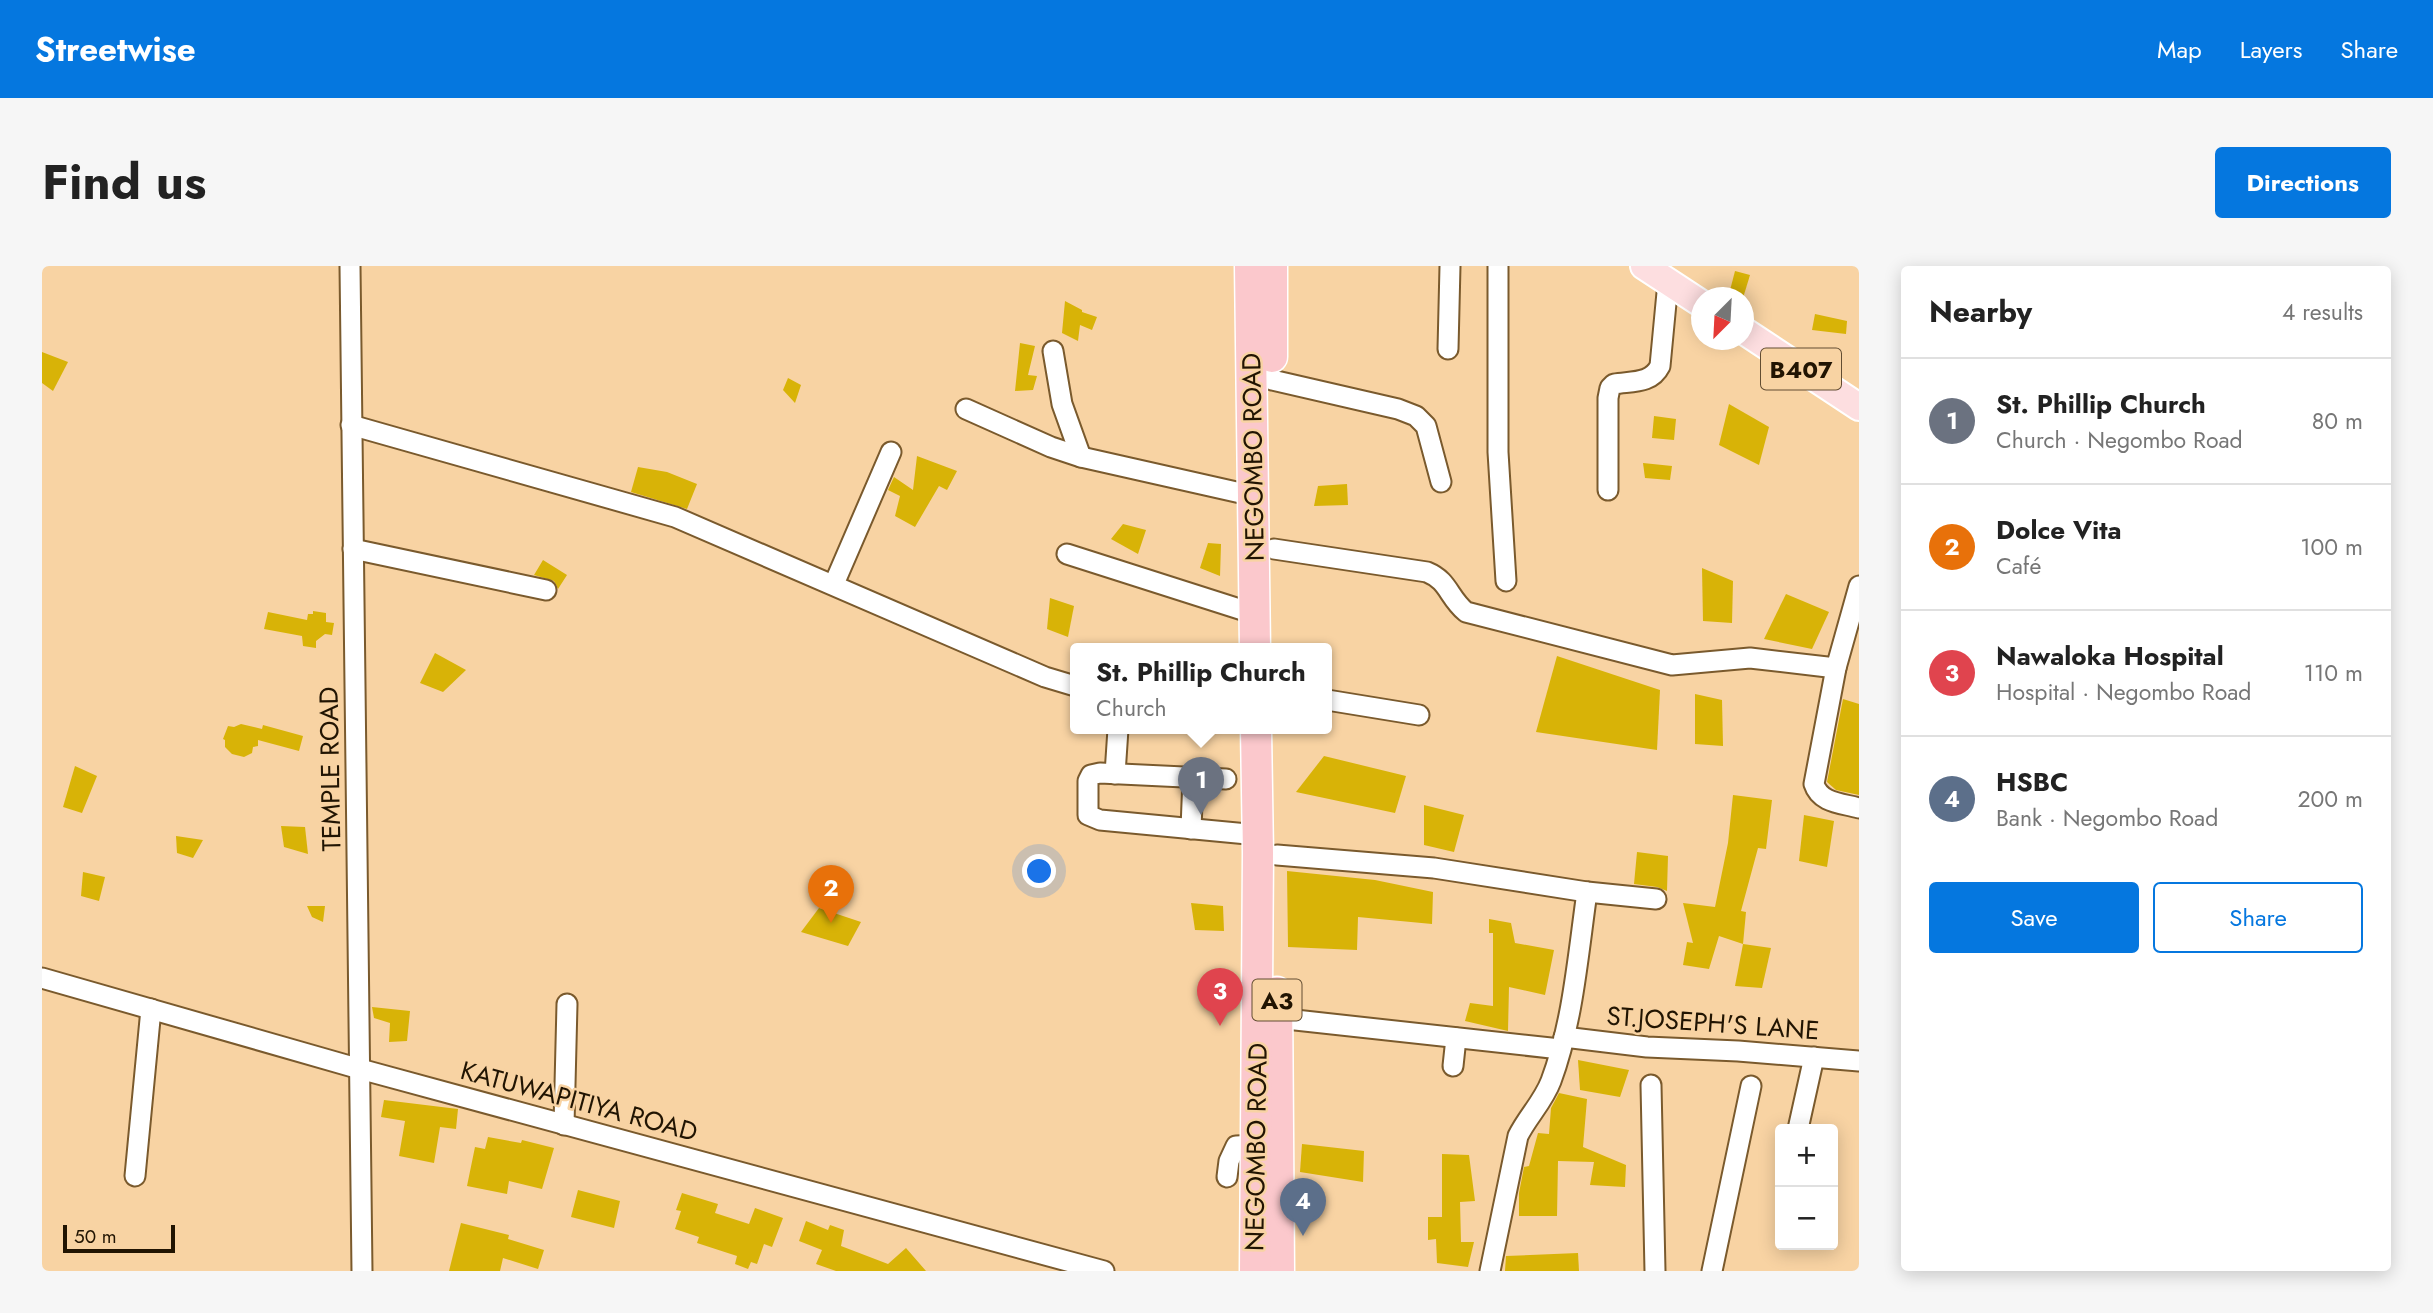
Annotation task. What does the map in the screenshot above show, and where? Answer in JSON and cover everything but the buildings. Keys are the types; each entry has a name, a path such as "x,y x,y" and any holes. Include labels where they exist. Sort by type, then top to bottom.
{"highway":[{"name":"NEGOMBO ROAD","path":"1250,266 1255,643"},
{"name":"NEGOMBO ROAD","path":"1272,266 1275,643"},
{"name":"NEGOMBO ROAD","path":"1256,734 1267,845 1278,1018 1279,1271"},
{"name":"NEGOMBO ROAD","path":"1255,1271 1256,1145 1267,845 1275,734"}],"main road":[{"path":"1644,266 1691,297"},
{"name":"B407","path":"1754,338 1859,407"}],"street":[{"name":"TEMPLE ROAD","path":"350,266 362,1271"},
{"path":"1448,349 1450,266"},
{"path":"1498,266 1498,452 1506,581"},
{"path":"1608,490 1610,388 1614,384 1649,379 1660,366 1668,282"},
{"path":"1054,351 1062,404 1081,457"},
{"path":"1272,380 1398,409 1416,416 1426,426 1441,482"},
{"path":"966,409 1051,447 1081,457 1254,496"},
{"path":"351,425 675,517 1045,677 1070,684"},
{"path":"834,584 891,452"},
{"path":"353,549 546,590"},
{"path":"1273,549 1427,572 1440,577 1457,604 1466,611 1672,665 1750,658 1836,668"},
{"path":"1068,554 1255,614"},
{"path":"1859,586 1836,668 1814,784 1817,794 1826,800 1859,808"},
{"path":"1332,701 1419,715"},
{"path":"1115,774 1118,734"},
{"path":"1226,779 1100,773 1091,775 1088,780 1088,815 1092,818 1191,829 1267,845 1587,892 1656,899"},
{"path":"1191,829 1193,777"},
{"path":"1490,1271 1518,1136 1524,1123 1542,1102 1562,1043 1587,892"},
{"name":"KATUWAPITIYA ROAD","path":"42,978 1047,1264 1104,1271"},
{"path":"565,1125 567,1004"},
{"path":"135,1176 151,1009"},
{"name":"ST.JOSEPH'S LANE","path":"1278,1018 1456,1038 1738,1051 1859,1061"},
{"path":"1453,1066 1456,1038"},
{"path":"1799,1124 1814,1057"},
{"path":"1651,1085 1655,1271"},
{"path":"1712,1271 1751,1086"},
{"path":"1227,1177 1229,1161 1236,1146 1256,1145"}],"place":[{"name":"St. Phillip Church","path":"1201,815"},
{"name":"Dolce Vita","path":"831,923"},
{"name":"Nawaloka Hospital","path":"1220,1026"},
{"name":"HSBC","path":"1303,1236"}]}
